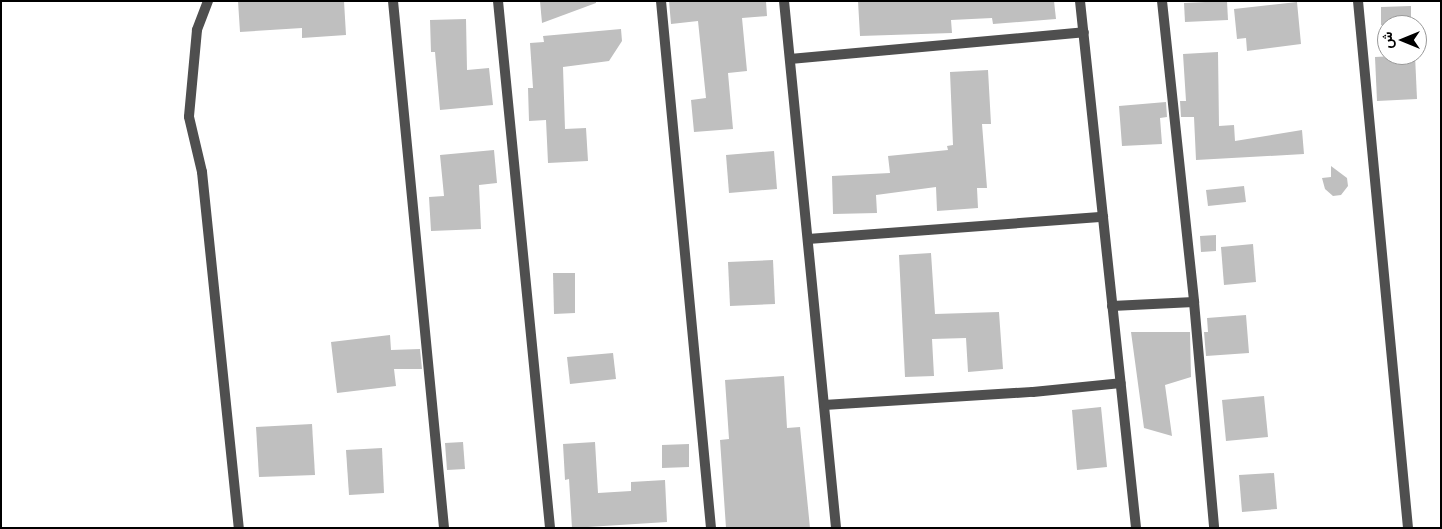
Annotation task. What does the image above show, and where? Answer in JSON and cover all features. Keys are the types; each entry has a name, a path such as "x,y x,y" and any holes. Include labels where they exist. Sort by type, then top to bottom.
{"street":[{"path":"208,1 197,30 189,117 202,172 239,528"},
{"path":"393,1 444,528"},
{"path":"498,1 550,528"},
{"path":"661,1 711,528"},
{"path":"784,1 836,528"},
{"path":"1080,1 1136,528"},
{"path":"1162,1 1194,302 1214,528"},
{"path":"1358,1 1408,528"},
{"path":"790,59 1084,32"},
{"path":"808,239 1103,217"},
{"path":"1112,306 1194,302"},
{"path":"824,405 1033,392 1120,384"}],"building":[{"path":"238,1 344,1 346,35 302,38 302,28 240,32"},
{"path":"540,1 596,1 596,3 542,23"},
{"path":"669,1 766,1 767,16 742,18 747,71 728,73 733,129 694,132 691,100 706,98 698,21 671,24"},
{"path":"858,1 1054,1 1056,19 993,24 992,18 951,20 952,33 860,36"},
{"path":"1227,1 1228,20 1185,22 1184,3"},
{"path":"1297,2 1301,44 1247,51 1246,38 1237,39 1234,9"},
{"path":"1411,6 1411,15 1381,15 1381,7"},
{"path":"466,19 467,70 489,68 493,105 440,110 435,52 431,52 430,20"},
{"path":"621,29 622,41 609,61 563,67 565,129 586,128 588,161 548,163 546,120 529,121 528,88 533,88 530,43 544,42 543,36"},
{"path":"1218,52 1219,126 1234,125 1235,141 1302,130 1304,154 1196,160 1194,117 1181,117 1180,101 1186,101 1183,54"},
{"path":"1375,57 1377,57 1377,65 1415,65 1417,99 1377,101"},
{"path":"988,70 991,124 982,124 987,188 977,188 978,208 937,211 936,187 876,195 877,213 833,214 832,176 890,173 888,156 948,150 947,146 953,145 950,72"},
{"path":"1166,102 1167,117 1160,118 1162,144 1122,146 1119,106"},
{"path":"494,150 497,183 479,185 481,229 431,231 429,197 444,196 440,155"},
{"path":"774,151 777,189 729,193 726,155"},
{"path":"1331,166 1347,178 1348,186 1341,195 1333,196 1325,189 1322,178 1331,177"},
{"path":"1244,186 1246,202 1208,206 1206,190"},
{"path":"1216,235 1216,251 1201,252 1200,236"},
{"path":"1253,244 1256,282 1224,285 1221,247"},
{"path":"931,253 935,314 999,312 1003,369 968,372 966,338 932,339 934,376 905,377 899,255"},
{"path":"773,260 775,304 730,306 728,262"},
{"path":"553,273 575,273 575,313 554,314"},
{"path":"1246,315 1249,353 1206,356 1204,332 1208,332 1207,318"},
{"path":"1131,332 1190,332 1191,377 1165,385 1172,436 1144,428"},
{"path":"390,335 391,350 420,349 422,369 394,369 396,386 337,393 331,342"},
{"path":"613,353 616,379 570,384 567,357"},
{"path":"784,376 787,428 800,427 810,528 726,528 720,440 729,439 725,380"},
{"path":"1264,396 1268,437 1226,441 1222,400"},
{"path":"1101,407 1107,467 1077,470 1072,410"},
{"path":"312,424 315,475 259,477 256,427"},
{"path":"463,442 465,469 447,470 445,443"},
{"path":"595,442 598,493 631,491 631,482 665,480 667,522 572,528 569,479 565,480 563,444"},
{"path":"689,444 689,467 662,468 662,445"},
{"path":"382,448 384,493 349,495 346,450"},
{"path":"1274,473 1277,509 1242,512 1239,475"}]}
